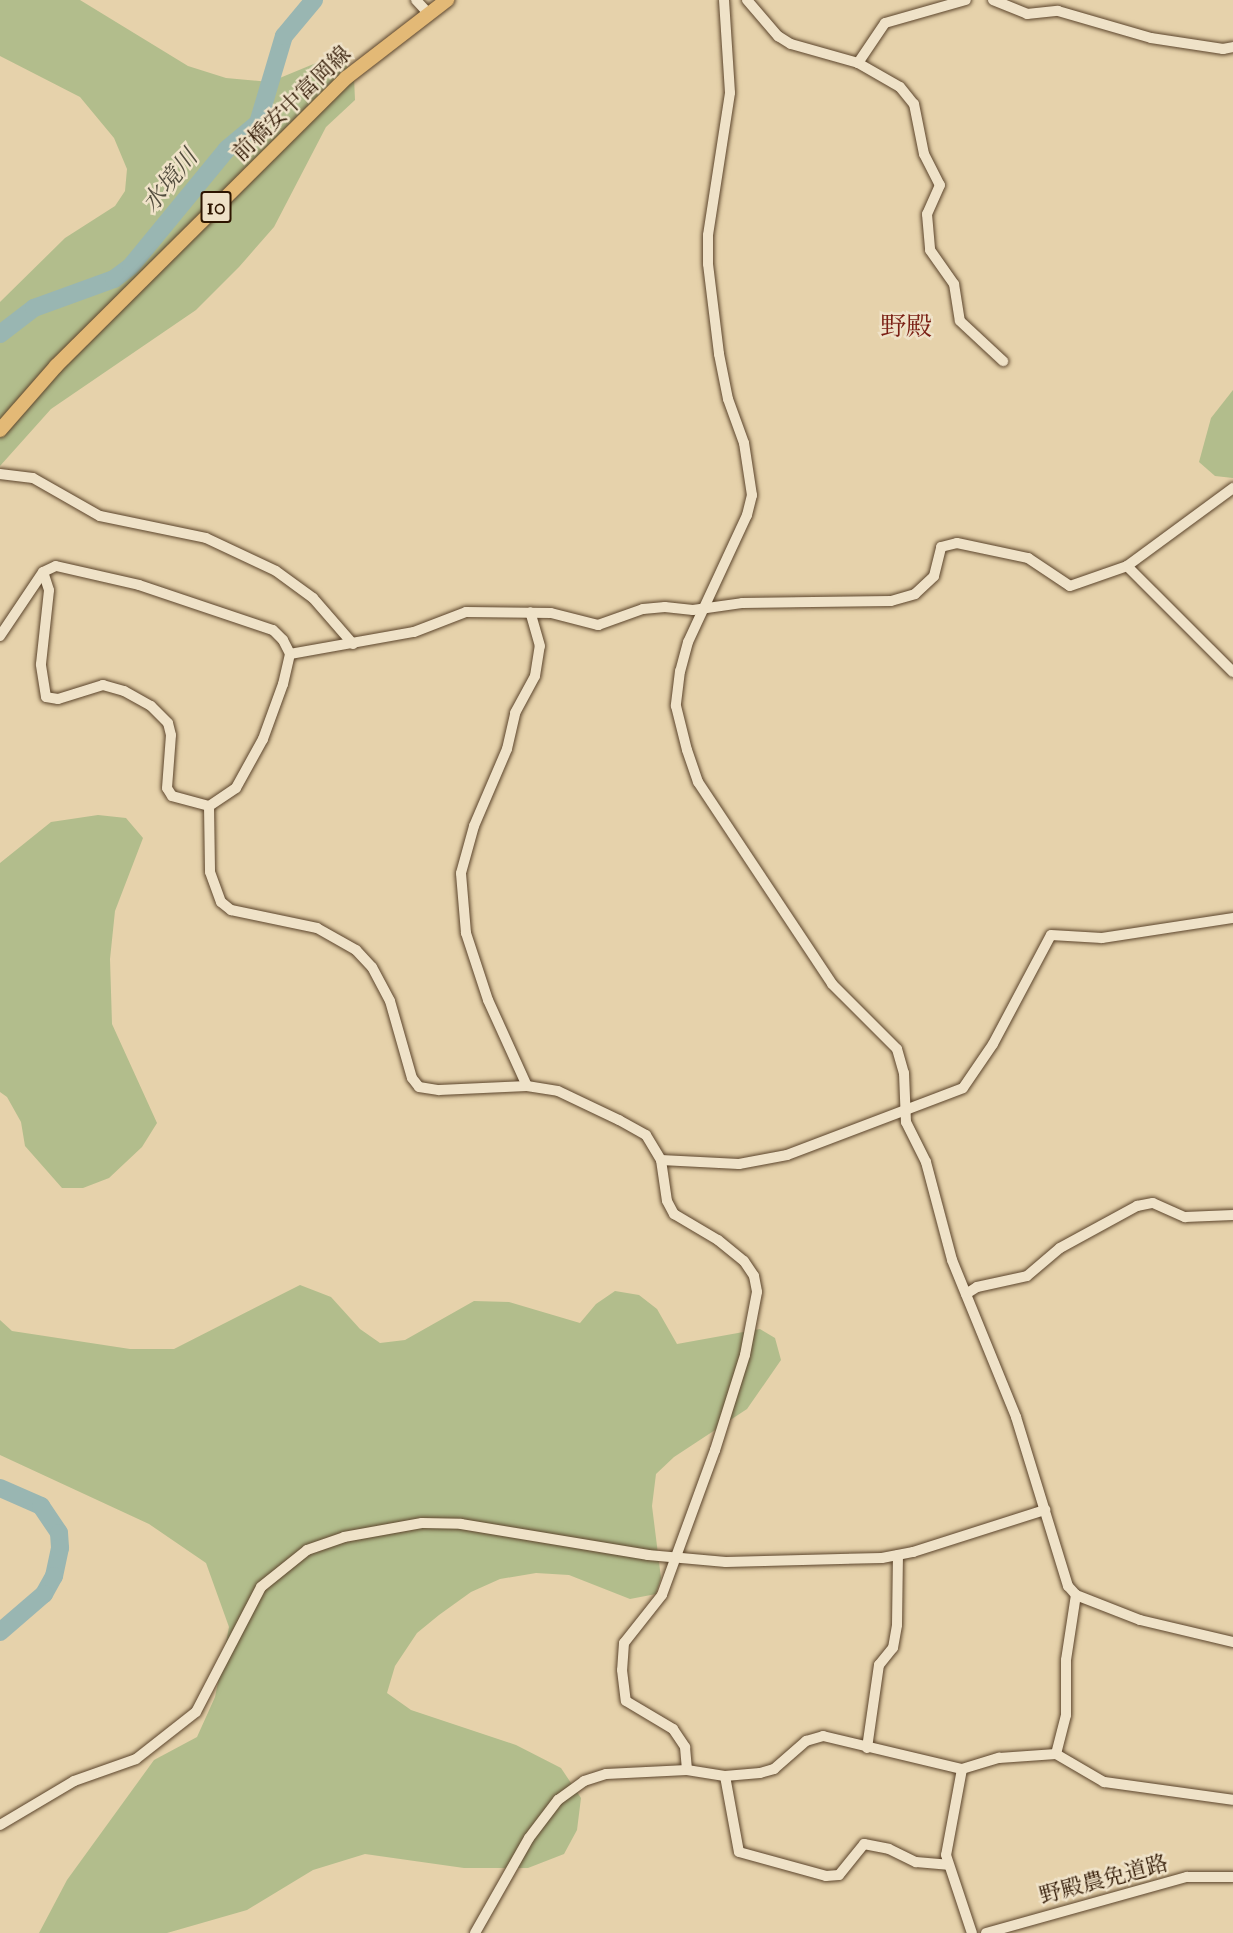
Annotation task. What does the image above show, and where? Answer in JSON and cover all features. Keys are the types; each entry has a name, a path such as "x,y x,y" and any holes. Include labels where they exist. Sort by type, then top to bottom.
{"main road":[{"name":"前橋安中富岡線","path":"0,430 56,366 346,78 447,0"}],"street":[{"path":"416,0 429,14"},
{"path":"724,0 730,93 708,235 708,264 719,354 728,399 744,443 752,495 747,515 688,642 676,706 698,782 832,984 897,1049 904,1073 903,1109 927,1162 949,1249 1016,1416 1065,1577 1076,1594 1140,1620 1233,1642"},
{"path":"747,0 778,36 791,44 858,63 900,87 914,104 924,154 940,185 927,214 930,250 954,284 960,321 1004,361"},
{"path":"858,63 885,23 966,0"},
{"path":"993,0 1027,14 1058,11 1151,38 1223,49 1233,47"},
{"path":"0,474 33,478 100,516 206,538 276,572 305,591 353,644"},
{"path":"290,654 414,632 466,612 550,613 598,625 643,609 704,609 742,603 891,601 915,594 934,576 941,547 957,543 1028,558 1070,586 1127,566 1233,488"},
{"path":"0,636 43,572 56,566 95,573 253,621 273,630 283,640 290,654 263,739 236,788 209,806 172,796 167,788 171,735 168,723 151,706 124,691 103,686 55,699 46,697 41,664 49,590 43,572"},
{"path":"1127,566 1233,672"},
{"path":"527,1086 488,1000 466,933 461,892 464,860 474,826 507,749 515,713 535,676 540,646 530,612"},
{"path":"209,806 210,872 221,902 231,910 317,928 356,950 372,967 390,1001 412,1078 419,1087 439,1090 527,1086 558,1091 619,1120 646,1136 661,1160 667,1201 674,1214 744,1261 754,1276 757,1292 745,1355 715,1450 656,1607 626,1638 622,1670 626,1701 673,1729 685,1747 687,1770"},
{"path":"661,1160 739,1164 786,1155 963,1088 993,1044 1051,935 1102,938 1233,918"},
{"path":"966,1294 977,1287 1027,1276 1060,1248 1137,1206 1153,1203 1185,1217 1233,1215"},
{"path":"0,1825 74,1781 136,1759 196,1712 261,1587 307,1550 344,1537 422,1523 461,1524 674,1558 726,1562 898,1555 1045,1510"},
{"path":"867,1748 879,1665 892,1648 897,1625 898,1555"},
{"path":"1056,1754 1066,1715 1066,1660 1076,1594"},
{"path":"475,1933 529,1838 558,1800 573,1787 606,1773 687,1770 725,1776 774,1769 806,1741 817,1737 962,1769 999,1758 1056,1754 1104,1782 1233,1800"},
{"path":"962,1769 946,1846 948,1865 972,1933"},
{"path":"725,1776 739,1852 826,1876 839,1875 864,1844 889,1849 916,1862 948,1865"},
{"name":"野殿農免道路","path":"986,1933 1187,1877 1233,1877"}],"green space":[{"path":"0,0 80,0 188,66 226,78 270,82 333,56 345,63 354,77 355,100 326,127 274,227 239,267 196,310 51,409 0,466 0,302 65,238 115,206 125,191 127,169 114,138 80,97 0,56"},
{"path":"1233,390 1233,478 1215,476 1199,462 1211,418"},
{"path":"98,815 126,818 143,838 115,911 110,959 112,1024 157,1123 142,1147 109,1178 83,1188 62,1188 25,1146 21,1122 7,1097 0,1092 0,863 51,822"},
{"path":"300,1285 331,1297 360,1329 380,1343 405,1340 474,1301 509,1302 580,1323 596,1304 615,1291 639,1295 657,1309 677,1344 760,1329 775,1338 781,1360 747,1409 674,1457 656,1474 652,1506 661,1578 656,1594 630,1599 569,1575 536,1573 500,1579 471,1592 417,1633 395,1666 387,1693 411,1710 516,1745 561,1768 581,1798 577,1830 564,1854 528,1868 464,1868 365,1854 313,1870 247,1910 167,1933 39,1933 67,1880 154,1760 197,1737 215,1697 229,1627 206,1563 149,1524 0,1455 0,1320 12,1331 130,1349 174,1349"}],"waterway":[{"name":"水境川","path":"0,334 34,308 114,279 131,266 227,149 258,123 284,36 314,0"},
{"path":"0,1488 41,1506 59,1533 60,1548 54,1576 44,1594 0,1632"}],"district":[{"name":"野殿","path":"906,327"}]}
